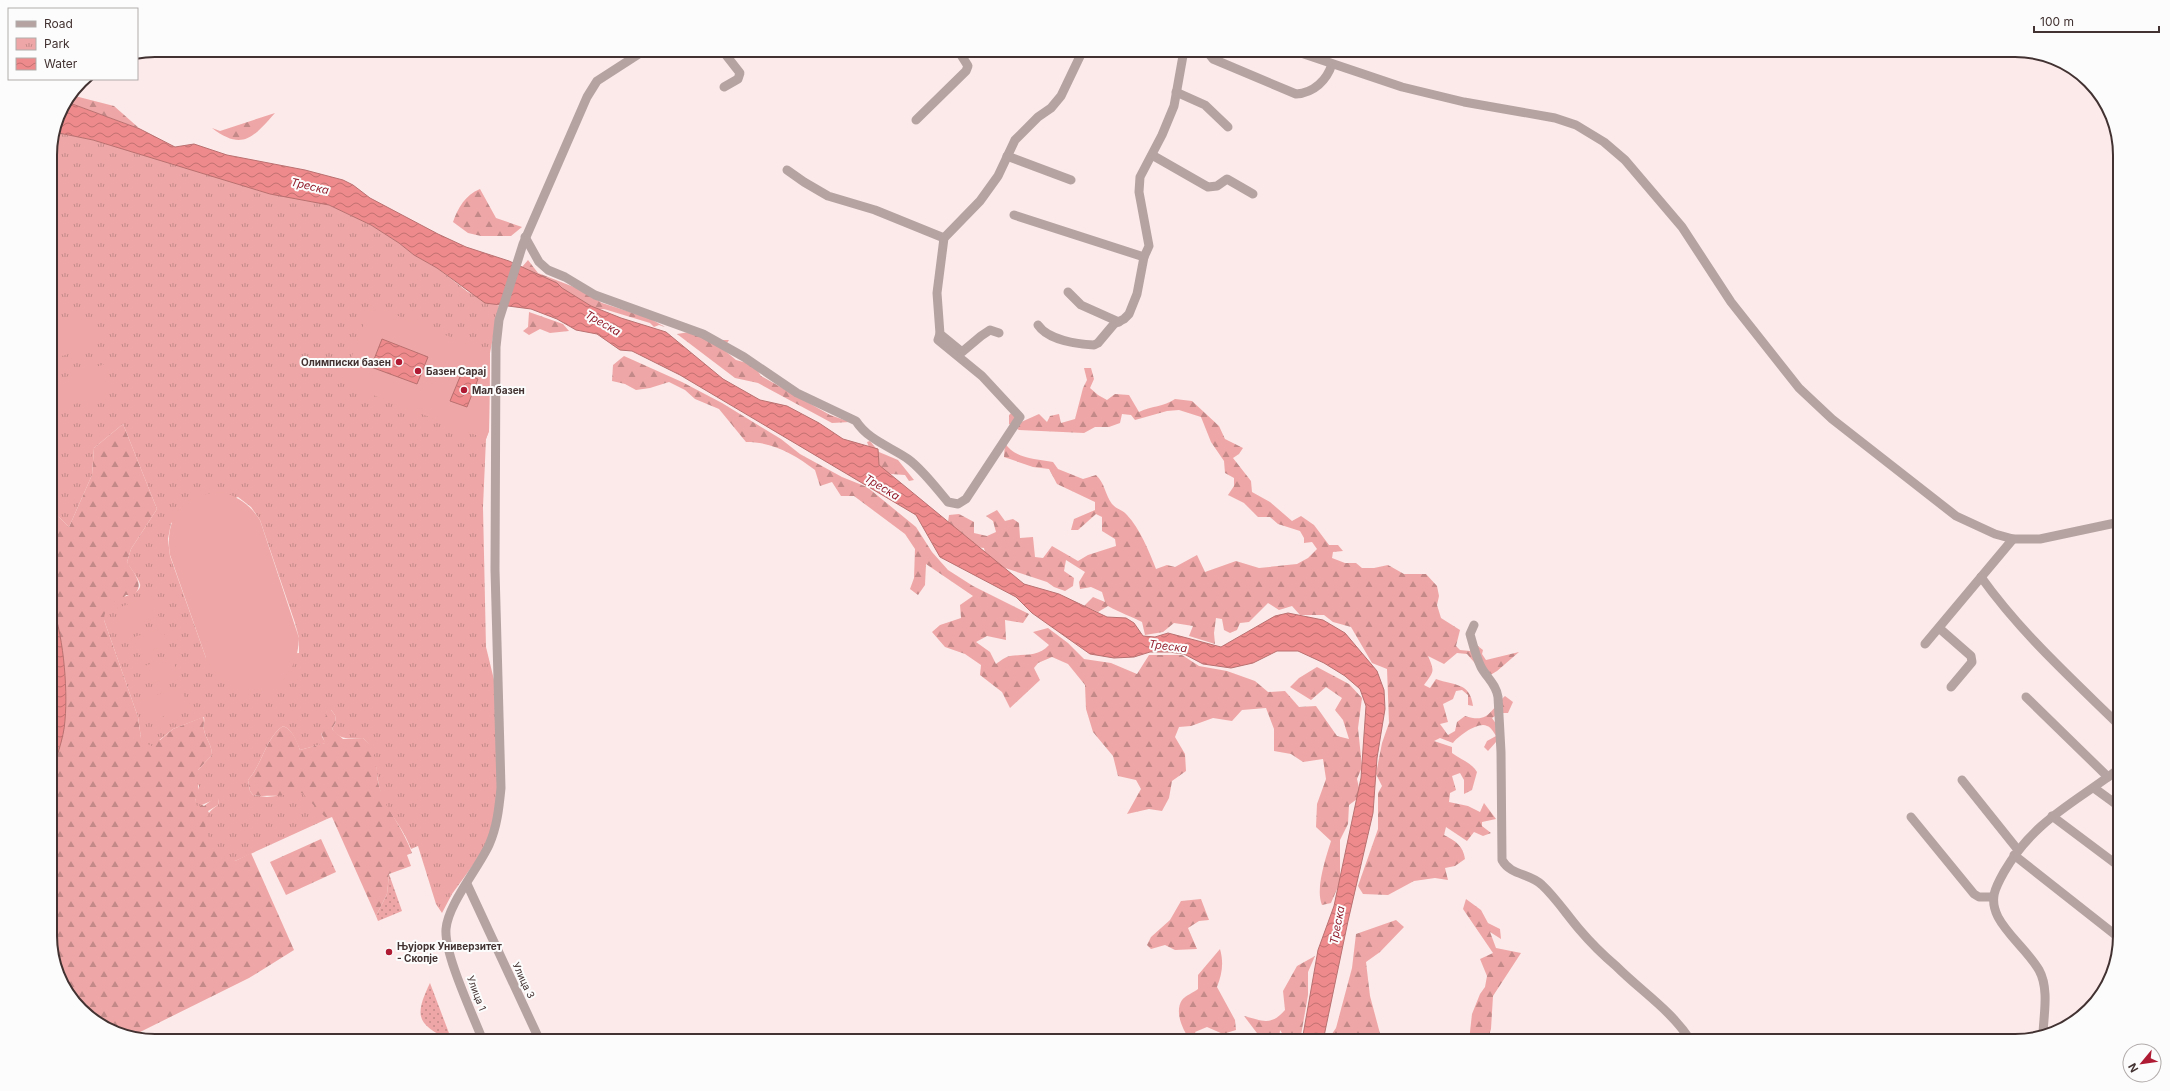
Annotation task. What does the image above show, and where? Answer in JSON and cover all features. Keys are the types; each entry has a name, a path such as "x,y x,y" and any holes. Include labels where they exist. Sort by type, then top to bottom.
{"street":[{"name":"Улица 1","path":"480,1034 448,944 446,926 453,906 489,845 494,830 502,788 494,528 496,347 499,320 525,237 579,113 592,88 606,74 634,57"},
{"path":"724,87 738,79 740,73 727,57"},
{"path":"916,120 966,71 968,66 962,57"},
{"path":"525,237 539,262 548,270 565,277 595,295 703,334 744,357 797,393 856,421 860,427 878,441 908,459 948,502 958,504 966,499 1020,417 982,376 938,340 940,334 937,293 944,238 980,201 998,176 1015,140 1038,117 1052,108 1061,96 1080,57"},
{"path":"1038,325 1042,332 1051,336 1094,345 1114,324 1129,314 1137,294 1144,257 1149,246 1139,192 1140,177 1152,155 1174,106 1183,57"},
{"path":"1211,57 1213,59 1296,94 1306,93 1315,88 1323,79 1332,64"},
{"path":"1312,57 1402,87 1464,102 1554,118 1576,125 1604,142 1625,160 1682,227 1731,302 1786,373 1815,404 1890,466 1956,516 1995,534 2013,539 2040,539 2113,523"},
{"path":"1176,92 1205,105 1228,127"},
{"path":"1152,155 1208,187 1217,186 1227,178 1253,194"},
{"path":"1008,156 1071,180"},
{"path":"786,170 828,196 867,208 944,238"},
{"path":"1014,214 1144,257"},
{"path":"1068,292 1081,305 1119,322"},
{"path":"940,334 962,352 990,330 999,333"},
{"path":"1926,644 2013,539"},
{"path":"1981,577 2025,632 2081,690 2113,720"},
{"path":"1474,625 1470,634 1477,658 1482,669 1497,689 1498,697 1501,752 1502,860 1506,867 1512,871 1528,875 1542,884 1581,931 1616,967 1671,1015 1686,1034"},
{"path":"1938,628 1971,656 1972,662 1951,687"},
{"path":"2026,697 2108,777"},
{"path":"2045,1029 2045,992 2039,970 1999,917 1993,897 1994,889 2016,853 2052,816 2064,806 2094,788 2113,773"},
{"path":"1962,780 2016,853 2113,933"},
{"path":"2094,788 2113,802"},
{"path":"2052,816 2113,862"},
{"path":"1911,817 1974,894 1979,897 1993,897"},
{"name":"Улица 3","path":"467,884 537,1034"}],"green space":[{"path":"76,96 114,106 140,129 71,104"},
{"path":"275,113 253,135 239,140 231,139 222,135 212,128 220,131"},
{"path":"59,133 93,140 329,205 371,225 399,243 414,255 437,268 468,292 499,306 490,353 489,431 486,439 483,507 486,647 496,688 500,783 494,823 481,854 452,894 442,913 436,904 418,846 411,849 381,794 374,754 371,748 363,738 346,738 335,733 332,729 336,722 335,715 331,710 327,711 321,731 323,739 326,743 300,750 292,733 283,726 272,737 257,767 248,780 250,791 253,795 267,797 302,793 327,819 235,861 222,858 209,837 205,824 211,811 218,805 219,799 197,806 195,801 199,786 194,778 198,770 212,755 204,730 204,717 173,729 152,746 147,744 141,738 138,717 104,620 106,611 110,605 139,589 139,581 127,562 131,549 157,509 123,424 94,448 92,475 69,527 58,516 57,148","holes":["238,497 251,507 260,520 295,623 299,638 299,653 206,658 170,556 168,539 171,523"]},
{"path":"480,189 496,218 522,227 511,236 481,236 468,233 453,222 457,212 466,198"},
{"path":"528,260 538,273 579,289 602,303 649,318 665,327 659,325 654,327 650,323 604,309 591,310 522,267"},
{"name":"Базен Сарај","path":"371,305 490,353 489,431 486,439 342,383"},
{"path":"529,312 563,324 569,331 550,333 540,329 529,335 523,331 528,327"},
{"path":"89,318 98,344 57,358 57,329"},
{"path":"689,332 714,340 729,340 723,349 736,360 754,365 761,376 830,415 850,422 832,423 758,383 735,378 677,334"},
{"path":"624,356 682,382 722,403 781,439 800,454 842,477 867,487 916,527 932,552 948,570 973,586 1029,614 1023,623 1005,620 1006,640 987,636 976,642 990,652 996,664 1003,659 1015,655 1041,652 1049,645 1033,632 1048,628 1068,643 1084,659 1111,663 1137,674 1149,655 1182,655 1199,666 1227,671 1255,681 1268,692 1285,691 1299,707 1316,706 1337,736 1349,739 1343,720 1335,710 1342,698 1326,687 1311,700 1290,687 1299,678 1317,667 1349,684 1362,698 1358,728 1362,767 1357,779 1361,796 1349,805 1348,824 1340,840 1340,882 1331,903 1322,905 1320,898 1320,882 1331,841 1316,827 1317,804 1326,779 1323,759 1303,762 1291,754 1274,751 1274,729 1266,708 1242,710 1232,721 1213,718 1191,726 1179,727 1175,737 1185,754 1186,771 1172,781 1169,798 1162,811 1149,809 1127,814 1141,789 1136,780 1118,776 1113,756 1093,732 1086,709 1085,685 1068,664 1052,657 1038,663 1034,668 1040,680 1010,708 1002,692 980,675 981,665 965,654 945,647 932,632 940,625 961,618 960,605 973,596 926,564 925,585 918,595 910,589 914,578 915,549 905,534 854,496 841,496 832,482 820,486 815,470 791,454 765,444 746,442 719,409 695,399 685,390 669,382 650,388 636,390 625,384 612,381 613,365"},
{"path":"105,364 114,391 63,408 57,390 57,380"},
{"path":"1084,368 1091,368 1094,379 1090,388 1098,395 1107,400 1115,394 1129,395 1139,412 1166,404 1175,399 1192,401 1219,426 1225,439 1243,448 1239,454 1233,458 1251,481 1252,492 1270,502 1292,521 1301,516 1314,525 1329,545 1338,545 1343,551 1333,552 1332,558 1345,563 1356,563 1362,568 1374,568 1388,565 1404,574 1426,574 1437,586 1439,596 1437,605 1441,618 1460,630 1456,646 1460,650 1470,651 1474,643 1483,650 1482,654 1486,660 1519,652 1497,671 1487,677 1467,654 1457,653 1444,664 1428,656 1432,665 1432,674 1424,685 1430,688 1436,679 1455,684 1465,689 1471,698 1473,706 1468,705 1468,695 1462,690 1456,691 1453,699 1443,704 1448,722 1440,724 1448,735 1455,731 1457,722 1465,716 1473,718 1484,717 1492,711 1505,696 1513,702 1508,713 1500,713 1492,718 1499,728 1496,742 1488,751 1484,747 1487,741 1496,736 1490,728 1483,725 1469,730 1453,743 1440,738 1434,741 1452,747 1452,753 1469,763 1477,772 1472,790 1464,794 1464,780 1460,773 1452,776 1456,790 1450,793 1449,802 1468,806 1480,812 1484,803 1496,819 1482,822 1482,826 1491,833 1483,836 1474,832 1467,841 1446,827 1444,835 1452,839 1461,847 1465,859 1455,866 1445,868 1448,880 1435,878 1414,881 1388,895 1363,894 1358,886 1378,829 1378,793 1382,786 1376,774 1382,743 1389,723 1387,669 1372,663 1351,627 1333,622 1324,615 1300,615 1292,606 1279,610 1268,603 1249,622 1240,623 1237,630 1230,633 1224,630 1222,619 1216,618 1214,633 1215,644 1189,636 1193,626 1174,623 1163,632 1145,635 1142,622 1138,620 1108,606 1098,612 1084,606 1093,597 1105,602 1102,592 1091,587 1080,589 1079,582 1085,572 1066,560 1064,571 1074,578 1073,586 1065,591 1054,587 1047,582 987,562 984,548 966,546 947,529 949,515 959,514 974,522 974,533 987,536 996,532 993,521 986,516 997,510 1005,521 1013,519 1019,523 1020,538 1033,537 1035,557 1043,558 1052,546 1078,561 1088,555 1116,546 1115,539 1102,531 1102,517 1096,514 1078,530 1071,530 1074,519 1095,510 1095,502 1057,484 1049,469 1033,467 1004,457 1005,443 1014,452 1020,455 1033,459 1053,462 1058,469 1083,479 1096,475 1112,504 1125,513 1140,533 1156,569 1167,565 1175,567 1197,555 1205,572 1236,561 1259,568 1297,564 1308,558 1317,549 1312,542 1304,543 1304,538 1300,531 1278,524 1270,517 1258,517 1244,503 1228,495 1234,486 1234,478 1225,473 1224,461 1211,442 1201,417 1179,410 1167,411 1135,420 1131,415 1122,414 1120,423 1109,427 1095,427 1084,433 1019,430 1009,424 1009,415 1016,409 1019,423 1039,414 1047,422 1050,416 1059,414 1061,423 1075,419 1083,388 1087,380"},
{"path":"123,424 157,509 131,549 127,562 137,579 139,584 138,588 132,595 126,595 104,620 138,717 141,738 160,740 173,729 203,717 204,730 212,755 198,770 198,793 195,801 204,806 213,799 219,799 218,805 208,811 235,861 251,853 294,950 249,978 139,1033 123,1029 111,1024 100,1018 81,1001 73,991 62,968 57,943 57,752 65,721 57,656 57,516 69,527 92,475 94,448"},
{"path":"870,441 879,452 898,460 914,480 909,481 905,475 891,474 877,469 867,442"},
{"path":"223,492 244,503 260,520 299,638 296,658 288,674 276,685 263,690 248,691 232,686 218,675 206,658 170,555 170,529 179,509 187,502 197,497 209,493"},
{"path":"151,596 159,617 122,630 115,609"},
{"path":"162,628 168,645 139,655 134,637"},
{"path":"172,657 178,674 150,684 144,666"},
{"path":"181,686 188,708 147,722 139,701"},
{"path":"327,710 331,710 335,715 336,722 332,729 343,739 363,738 373,749 379,786 382,794 409,844 412,853 407,855 411,866 389,874 387,894 376,916 332,817 327,819 311,809 284,797 253,795 250,791 248,780 257,767 272,737 277,731 283,726 289,730 296,740 300,750 325,743 320,730"},
{"path":"321,839 336,872 286,895 270,862"},
{"path":"389,874 402,911 378,921 376,916 387,894"},
{"path":"1201,899 1209,920 1199,921 1188,928 1197,949 1175,950 1165,945 1151,949 1147,945 1151,937 1170,920 1181,901"},
{"path":"1466,899 1481,910 1488,923 1500,929 1501,939 1490,932 1496,948 1521,953 1493,996 1489,1034 1470,1034 1472,1014 1480,994 1485,987 1487,976 1480,959 1493,953 1463,909"},
{"path":"1396,920 1404,927 1380,952 1366,962 1370,996 1380,1034 1332,1034 1336,1028 1352,968 1356,934"},
{"path":"1220,949 1222,968 1217,987 1235,1020 1236,1030 1223,1034 1207,1027 1195,1032 1196,1034 1186,1034 1180,1021 1179,1010 1182,1000 1198,989 1198,975"},
{"path":"1315,956 1308,972 1308,995 1301,1034 1283,1034 1280,1030 1280,1034 1258,1034 1244,1016 1266,1021 1280,1015 1285,1010 1283,991 1297,966"},
{"path":"430,983 449,1034 439,1034 426,1025 422,1019 421,1005"}],"water":[{"name":"Треска","path":"71,104 140,129 175,147 194,144 227,155 305,170 343,180 353,185 370,198 438,234 466,247 509,261 557,283 562,288 591,306 621,318 666,332 723,379 760,400 787,406 819,423 843,439 878,449 879,465 1024,584 1059,594 1107,617 1126,618 1134,623 1143,636 1155,637 1168,633 1221,647 1275,616 1288,613 1323,620 1345,633 1377,671 1384,690 1385,709 1377,758 1373,813 1348,921 1324,1034 1303,1034 1318,950 1334,906 1361,778 1366,706 1360,689 1345,676 1324,663 1298,651 1277,651 1253,663 1231,668 1203,664 1184,654 1169,652 1150,652 1134,657 1114,658 1090,654 1032,613 1016,597 940,557 916,515 680,375 632,351 620,350 597,334 576,330 557,319 531,309 485,303 437,268 414,255 399,243 371,225 329,205 270,194 93,140 59,133 64,117"},
{"name":"Олимписки базен","path":"382,339 428,357 417,384 371,367"},
{"name":"Мал базен","path":"462,372 478,379 467,407 450,401"},
{"path":"57,623 64,659 66,692 65,720 57,757"}],"place":[{"name":"Олимписки базен","path":"399,362"},
{"name":"Базен Сарај","path":"418,371"},
{"name":"Мал базен","path":"464,390"},
{"name":"Њујорк Универзитет - Скопје","path":"389,952"}]}
